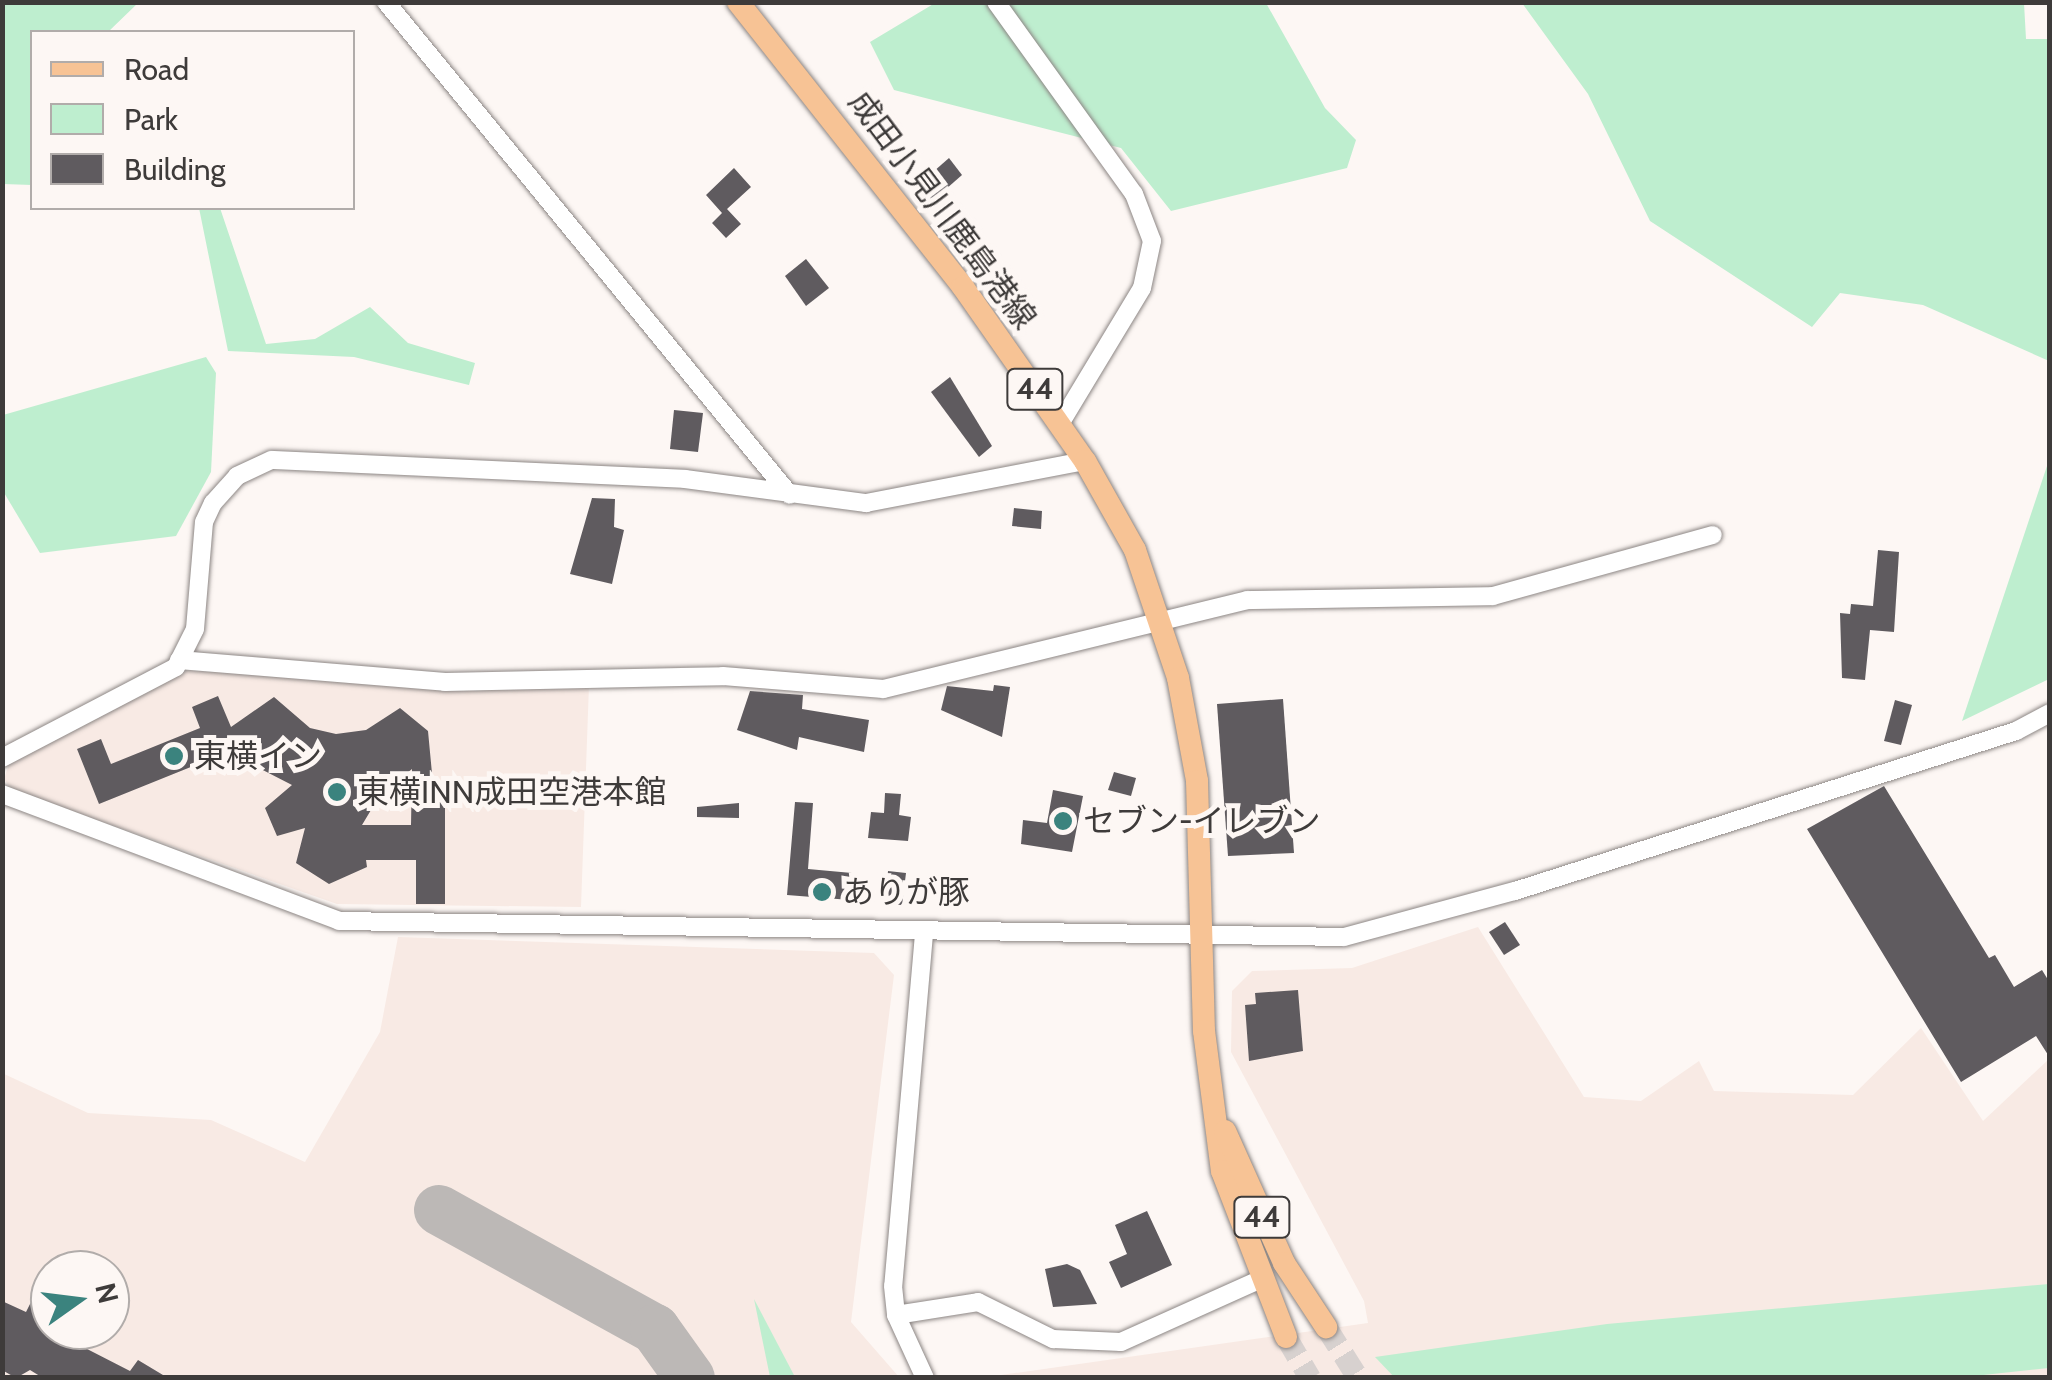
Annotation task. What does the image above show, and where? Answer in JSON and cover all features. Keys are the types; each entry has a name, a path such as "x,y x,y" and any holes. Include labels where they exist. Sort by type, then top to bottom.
{"main road":[{"name":"成田小見川鹿島港線","path":"738,2 874,167 1060,424 1085,461 1162,619 1197,781 1201,939 1222,1171 1259,1280 1286,1336"},
{"name":"成田小見川鹿島港線","path":"1213,1100 1284,1263 1326,1327"}],"street":[{"path":"386,2 790,495"},
{"path":"996,2 1134,194 1152,241 1142,288 1060,424"},
{"path":"2,758 138,692 179,660 195,630 204,522 212,503 237,476 272,460 685,479 866,502 1085,461"},
{"path":"179,660 445,682 723,676 884,689 1162,619 1286,595 1493,596 1713,535"},
{"path":"2,794 338,921 1201,939 1368,934 2016,731 2050,714"},
{"path":"924,934 896,1315 926,1378"},
{"path":"896,1315 978,1302 1053,1339 1121,1342 1259,1280"}],"shaded area":[{"name":"東横イン","path":"187,671 589,685 581,907 337,904 12,790 4,779 9,764"},
{"path":"1478,927 1584,1097 1641,1101 1699,1061 1714,1091 1853,1095 1921,1028 1983,1121 2049,1059 2049,1377 980,1378 1368,1323 1364,1301 1231,1052 1232,991 1252,971 1352,968"},
{"path":"398,937 874,953 894,975 851,1322 899,1377 3,1377 2,1073 88,1113 211,1120 305,1162 380,1032"}],"green space":[{"path":"2,3 138,3 110,30 30,30 30,185 3,184"},
{"path":"935,3 1266,3 1325,108 1356,140 1347,168 1171,211 1121,148 894,90 870,42"},
{"path":"1522,3 2024,3 2026,39 2049,39 2049,361 1923,305 1840,293 1812,327 1650,221 1588,94"},
{"path":"199,210 221,210 266,344 315,339 370,307 408,343 475,363 469,385 354,357 228,351"},
{"path":"206,357 216,373 211,472 176,536 40,553 3,491 3,415"},
{"path":"2049,460 2049,679 1962,721"},
{"path":"2049,1284 2049,1368 1956,1378 1395,1378 1375,1357 1607,1324"},
{"path":"754,1299 795,1377 770,1377"}],"building":[{"path":"949,158 962,175 930,203 917,186"},
{"path":"734,168 751,187 727,209 741,224 726,238 712,223 722,213 706,195"},
{"path":"806,259 829,288 806,306 785,276"},
{"path":"950,377 992,446 979,457 931,392"},
{"path":"674,410 703,413 698,452 670,449"},
{"path":"592,498 615,499 614,527 624,530 612,584 570,574"},
{"path":"1014,508 1042,511 1041,529 1012,526"},
{"path":"1878,550 1899,552 1894,632 1870,630 1865,680 1842,678 1840,613 1850,614 1851,604 1873,606"},
{"path":"994,685 1010,687 1002,737 941,710 947,686 993,691"},
{"path":"750,691 803,695 802,709 869,720 864,752 799,737 797,750 737,730"},
{"path":"218,696 231,727 274,697 310,728 336,734 366,730 400,708 428,731 433,784 445,784 445,904 416,904 416,860 366,860 367,867 329,884 296,863 305,828 277,836 265,808 292,785 228,752 99,804 77,749 101,739 111,764 200,728 192,707","holes":["412,769 411,825 362,825 380,795"]},
{"path":"1283,699 1294,853 1228,856 1217,704"},
{"path":"1895,700 1912,705 1901,745 1884,741"},
{"path":"1114,772 1136,778 1131,796 1108,790"},
{"path":"1884,786 1989,958 1995,955 2014,987 2042,970 2050,983 2050,1058 2036,1036 1961,1082 1807,829"},
{"name":"セブン-イレブン","path":"1053,790 1083,796 1072,852 1021,844 1023,820 1047,823"},
{"path":"885,793 901,794 899,815 911,817 908,841 868,838 871,812 884,813"},
{"path":"795,802 813,803 808,869 852,873 850,900 787,895"},
{"path":"739,803 739,818 697,817 697,807"},
{"path":"888,871 906,873 902,905 885,904"},
{"path":"1505,922 1520,945 1504,955 1489,932"},
{"path":"1298,990 1303,1051 1249,1061 1245,1005 1256,1004 1255,993"},
{"path":"1147,1211 1172,1265 1121,1288 1109,1262 1127,1254 1115,1225"},
{"path":"1067,1264 1080,1270 1097,1304 1053,1307 1045,1269"},
{"path":"2,1301 26,1312 30,1304 30,1350 89,1350 130,1371 138,1360 168,1378 43,1378 30,1370 16,1378 2,1370"}],"taxiway":[{"path":"439,1210 655,1329 690,1378"}],"tunnel":[{"path":"1326,1327 1358,1378"},
{"path":"1286,1337 1310,1378"}],"place":[{"name":"東横イン","path":"174,756"},
{"name":"東横INN成田空港本館","path":"337,792"},
{"name":"セブン-イレブン","path":"1063,821"},
{"name":"ありが豚","path":"822,892"}]}
